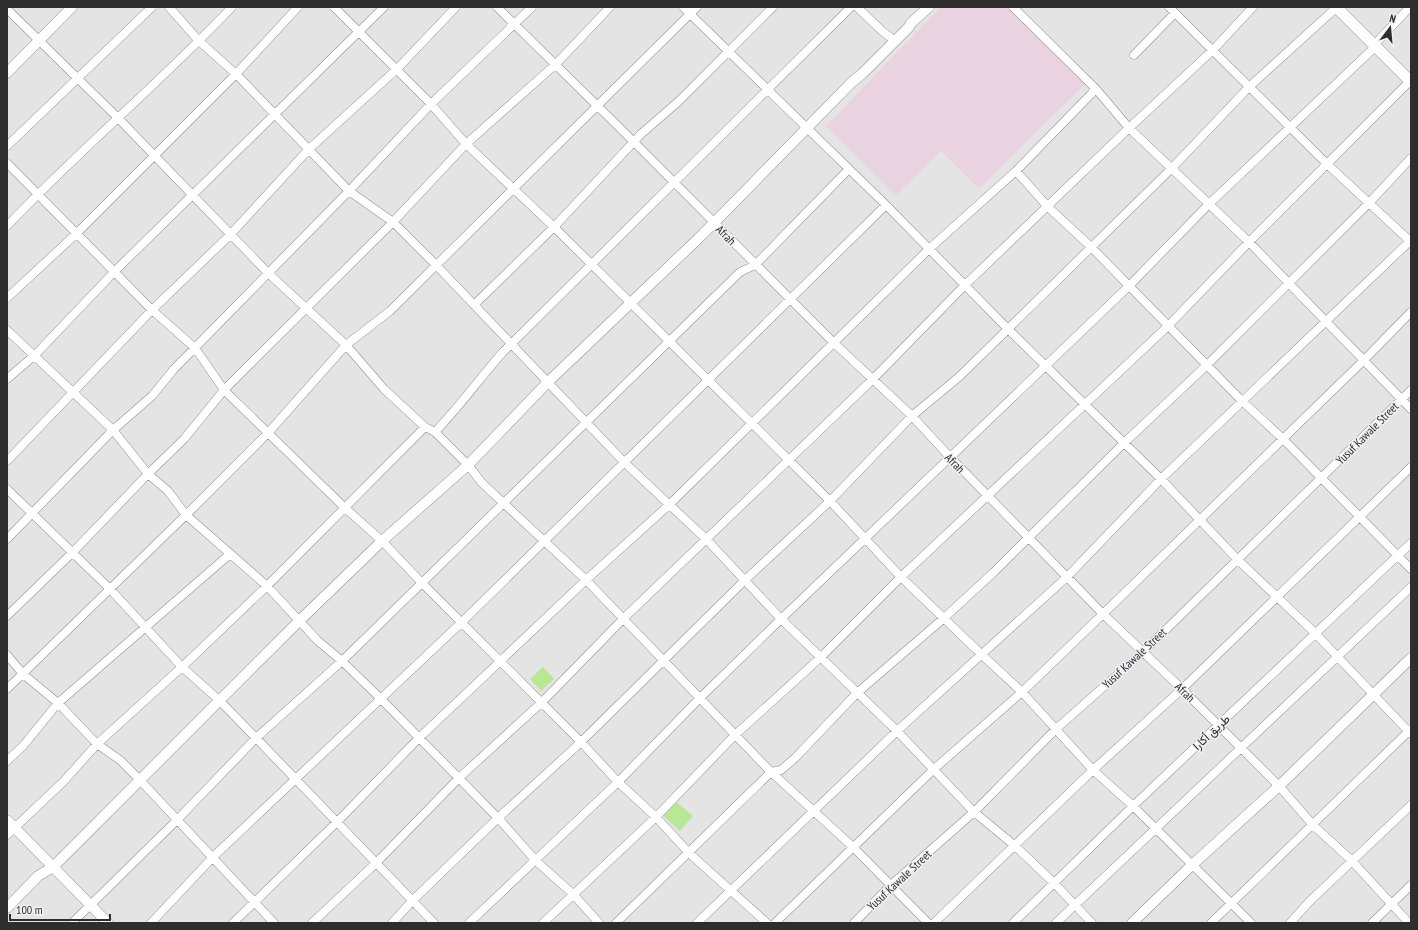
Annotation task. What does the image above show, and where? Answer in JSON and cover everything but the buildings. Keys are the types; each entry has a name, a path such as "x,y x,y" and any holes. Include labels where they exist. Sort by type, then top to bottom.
{"main road":[{"path":"1336,7 1411,81"}],"street":[{"path":"7,73 72,7"},
{"path":"7,146 152,7"},
{"path":"169,7 199,41 236,74 349,191 393,222 625,463 707,540 781,619 897,731 974,812 1014,845 1054,883 1092,923"},
{"path":"7,226 82,150 199,41 232,7"},
{"path":"7,298 76,234 236,74 298,7"},
{"path":"334,7 431,104 466,144 513,190 554,227 670,342 830,501 901,577 1022,692 1093,770 1133,806 1251,923"},
{"path":"7,379 35,355 115,271 231,159 274,114 384,7"},
{"path":"7,461 152,310 230,234 309,149 397,69 456,7"},
{"name":"Afrah","path":"497,7 556,64 833,342 912,416 1028,538 1103,614 1182,689 1239,748 1279,786 1313,825 1351,860 1409,923"},
{"path":"7,540 113,430 152,396 174,369 349,191 431,104 532,7"},
{"path":"7,616 72,553 184,438 224,390 393,222 466,144 556,64 610,7"},
{"path":"683,7 850,169 1007,328 1046,364 1084,404 1161,479 1238,560 1315,633 1336,657 1410,732 1212,923"},
{"path":"7,689 186,516 268,433 346,345 390,311 697,7"},
{"path":"474,305 554,227 634,142 679,101 773,7"},
{"path":"435,432 457,410 473,386 512,345 851,7"},
{"path":"857,7 882,32 895,41"},
{"path":"7,908 38,876 53,867 139,779 382,541 468,465 548,382 714,223 909,27 911,22 929,7"},
{"path":"1013,7 1096,90 1129,128 1249,242 1411,409"},
{"path":"697,923 897,731 1067,577 1161,479 1411,241 1327,164 1168,7"},
{"path":"312,923 376,864 459,778 541,703 623,619 872,380 965,285 1213,50 1253,7"},
{"path":"392,923 413,900 498,818 581,742 744,581 830,501 912,416 960,376 1090,246 1172,168 1250,87 1336,7"},
{"path":"470,923 536,862 618,782 700,698 864,538 1129,286 1209,204 1375,47 1375,44 1410,7"},
{"path":"7,9 118,118 268,273 346,345 384,389 425,427 435,432 468,465 482,483 586,580 662,661 735,735 812,811 853,847 928,923"},
{"path":"1134,55 1175,13"},
{"path":"543,923 656,817 735,735 820,658 901,577 1168,326 1249,242 1411,81"},
{"path":"234,923 420,738 586,580 670,504 833,342 929,249 1016,171 1096,90"},
{"path":"616,923 772,772 781,770 795,758 857,693 944,618 1124,443 1207,366 1369,203 1411,158"},
{"path":"7,163 152,310 195,348 224,390 344,507 382,541 581,742 618,782 656,817 689,853 766,923"},
{"path":"72,923 177,820 256,738 342,661 588,423 740,272 755,264 850,169"},
{"path":"1016,171 1048,207 1090,246 1207,366 1283,439 1411,569"},
{"path":"151,923 213,857 462,622 886,205"},
{"path":"775,923 934,769 1022,692 1199,518 1363,361 1411,312"},
{"path":"7,330 113,430 148,474 168,491 186,516 267,586 318,641 342,661 420,738 498,818 536,862 573,894 599,923"},
{"name":"Yusuf Kawale Street","path":"854,923 890,886 974,812 1056,729 1143,652 1411,390"},
{"path":"108,923 53,867 9,828 64,781 97,744 182,667 267,586 425,427"},
{"path":"934,923 1093,770 1182,689 1276,596 1411,468"},
{"path":"7,489 110,589 182,667 219,700 296,778 338,821 376,864 434,923"},
{"name":"طريق أكارا","path":"1013,923 1133,806 1411,543"},
{"path":"7,761 23,746 58,703 230,554"},
{"path":"1056,923 1239,748 1411,587"},
{"path":"7,655 22,674 58,703 97,744 120,760 139,779 274,923"},
{"path":"1132,923 1192,865 1279,786 1373,693 1411,658"},
{"path":"1290,923 1351,860 1411,805"},
{"path":"1372,923 1411,885"}],"shaded area":[{"path":"941,7 1010,7 1085,84 979,189 941,151 896,195 826,126"}],"green space":[{"path":"543,667 554,679 541,691 530,679"},
{"path":"675,801 693,816 680,831 662,815"}]}
